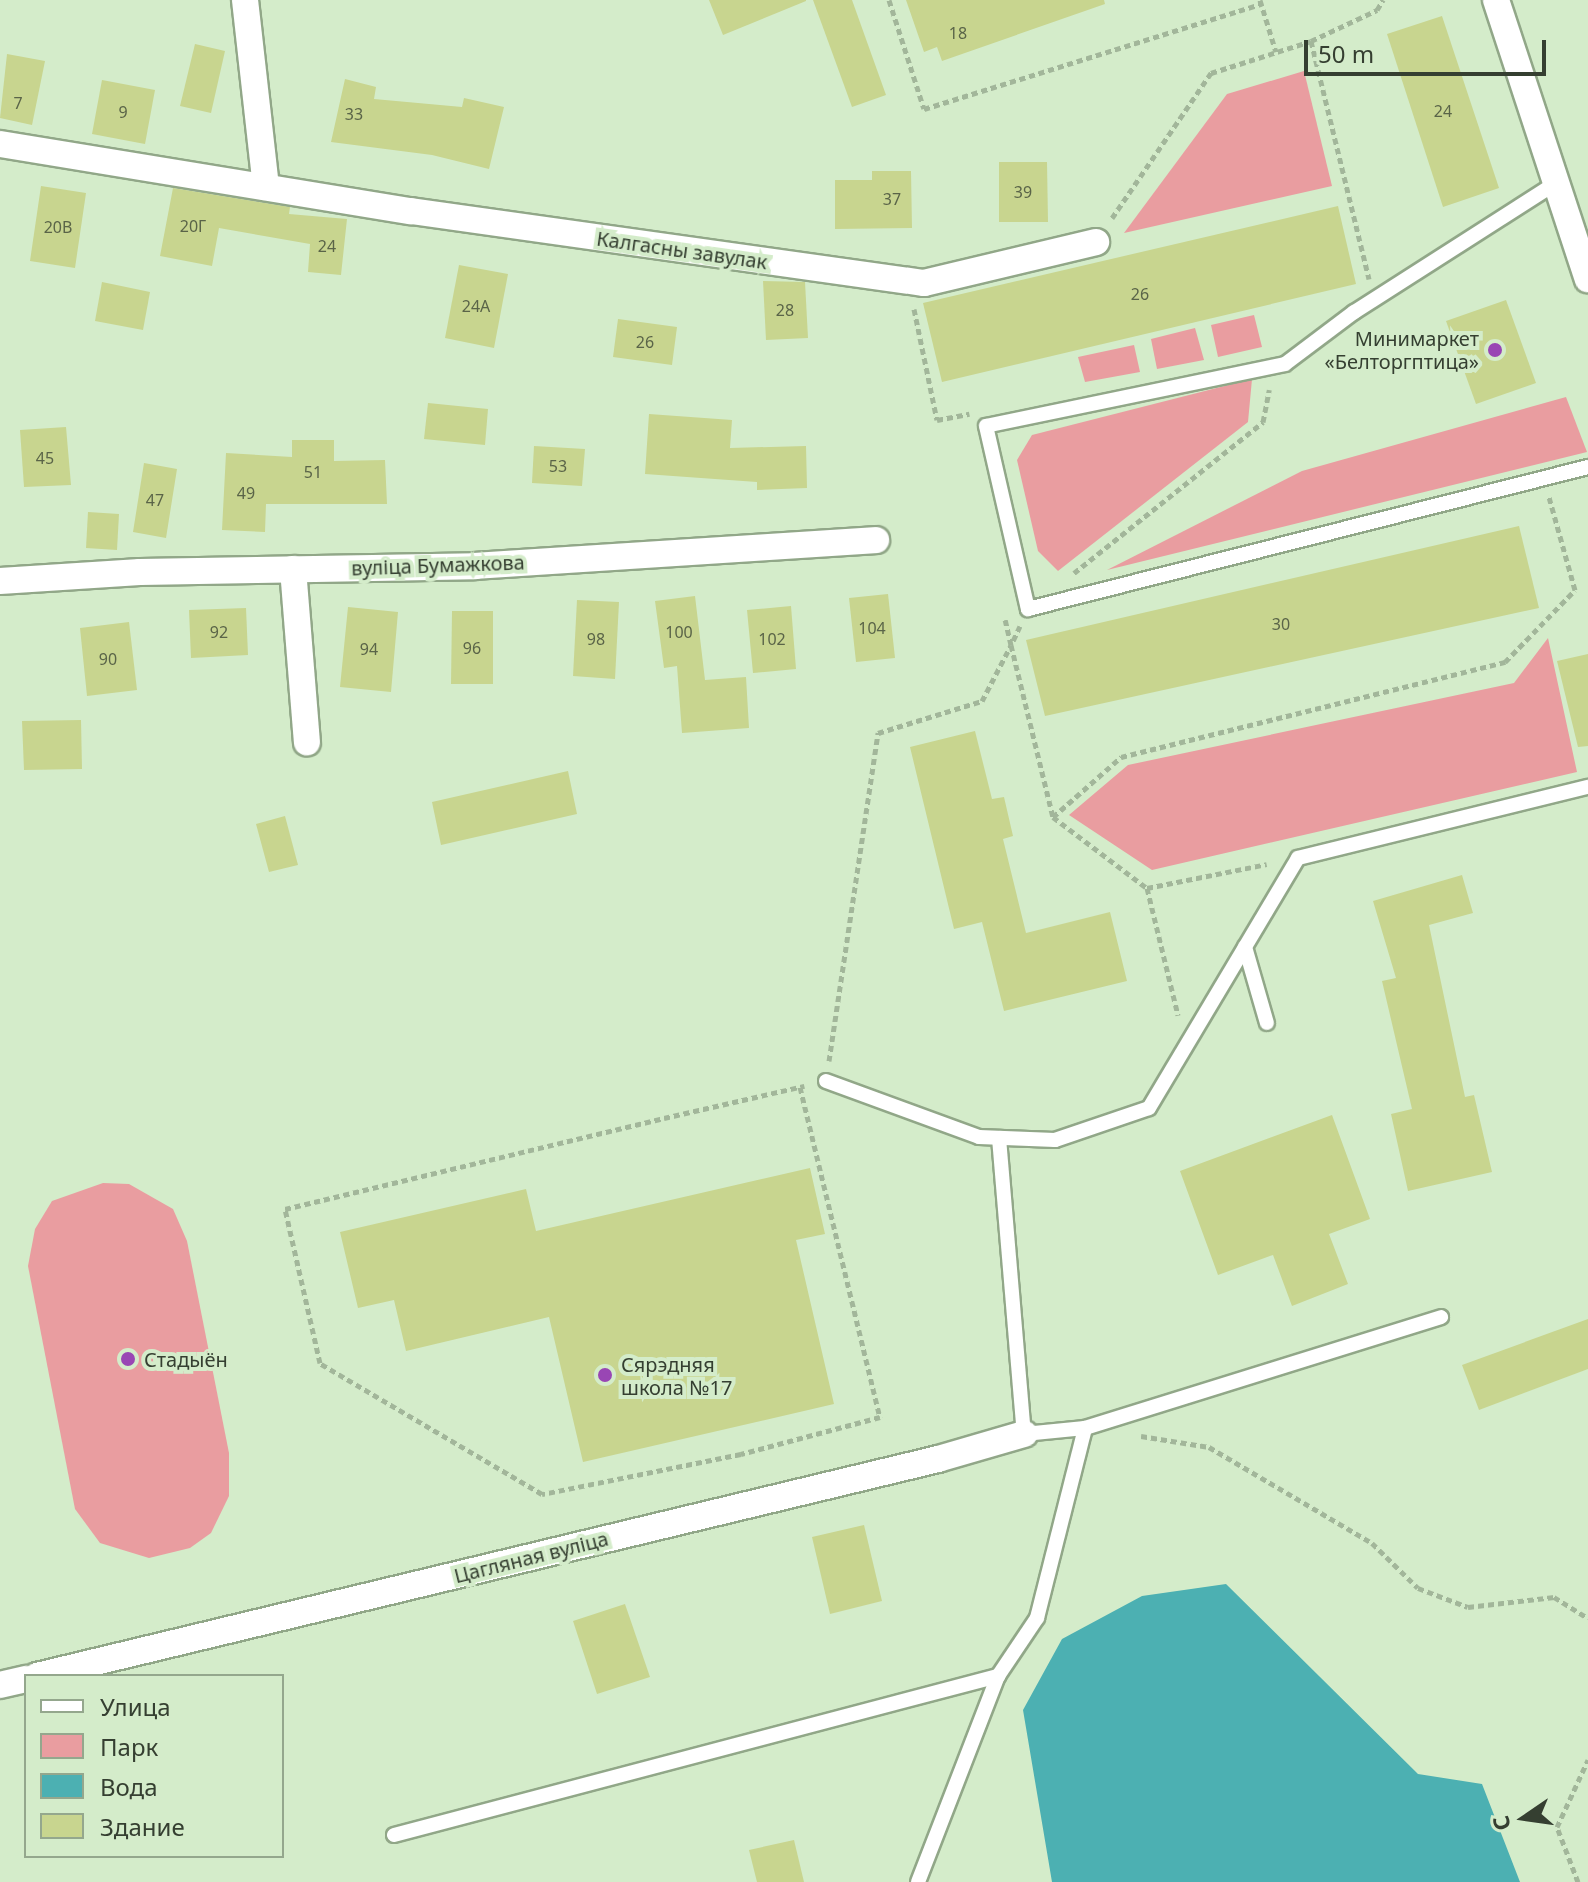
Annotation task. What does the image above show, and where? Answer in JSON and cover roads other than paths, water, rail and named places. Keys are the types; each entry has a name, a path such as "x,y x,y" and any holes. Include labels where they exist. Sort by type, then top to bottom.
{"street":[{"path":"245,0 266,187"},
{"path":"1496,0 1588,279"},
{"name":"Калгасны завулак","path":"0,144 266,187 924,283 1096,242"},
{"name":"вуліца Бумажкова","path":"0,581 293,569 475,566 876,540"},
{"path":"293,569 307,742"},
{"name":"Цагляная вуліца","path":"45,1674 938,1459 1024,1434"},
{"path":"0,1685 24,1679"}],"lane":[{"path":"1556,183 1354,312 1285,364 986,426 1028,609 1588,467"},
{"path":"826,1081 979,1137 1055,1140 1149,1108 1298,858 1588,787"},
{"path":"1245,947 1267,1023"},
{"path":"999,1138 1024,1434 1085,1428 1441,1317"},
{"path":"918,1882 998,1676 1037,1618 1085,1428"},
{"path":"394,1835 998,1676"}],"water":[{"path":"1226,1584 1418,1774 1482,1784 1520,1882 1052,1882 1023,1710 1062,1639 1142,1596"}],"place":[{"name":"Минимаркет «Белторгптица»","path":"1495,350"},
{"name":"Стадыён","path":"128,1359"},
{"name":"Сярэдняя школа №17","path":"605,1375"}]}
